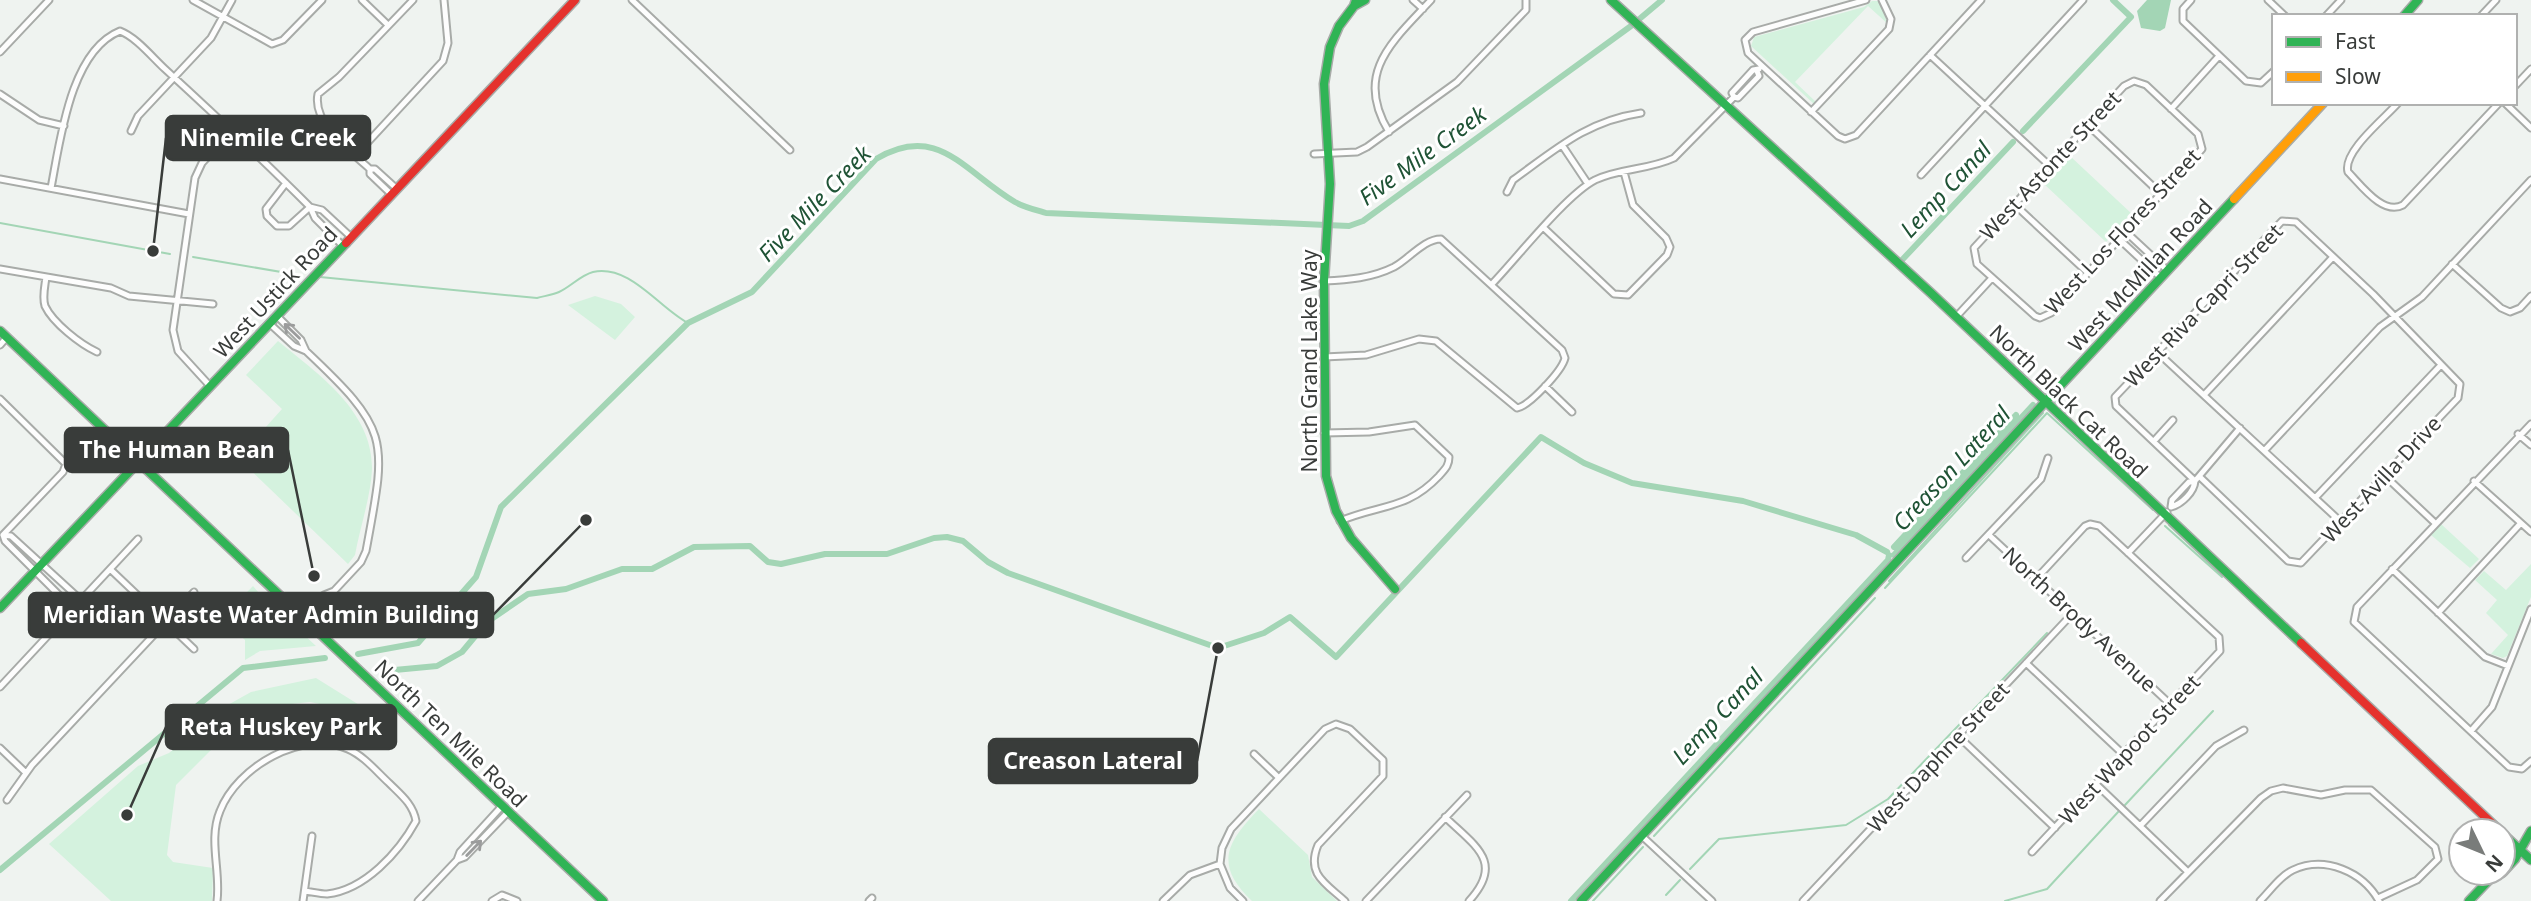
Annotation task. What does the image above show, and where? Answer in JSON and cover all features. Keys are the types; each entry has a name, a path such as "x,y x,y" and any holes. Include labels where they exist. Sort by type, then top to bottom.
{"main road":[{"name":"West Ustick Road","path":"0,608 575,0"},
{"path":"1355,3 1365,0"},
{"name":"North Black Cat Road","path":"1611,0 1956,317 2484,817"},
{"path":"2406,14 2418,0"},
{"name":"North Grand Lake Way","path":"1355,3 1339,26 1325,64 1329,153 1324,281 1326,476 1340,521 1361,556 1395,589"},
{"name":"West McMillan Road","path":"1581,901 2321,105"},
{"name":"North Ten Mile Road","path":"4,334 308,617 603,901"},
{"path":"2517,854 2531,831"},
{"name":"North Black Cat Road","path":"2519,849 2531,860"},
{"path":"2469,901 2480,887"}],"street":[{"path":"0,52 49,0"},
{"path":"193,0 223,15 265,43 278,43 322,0"},
{"path":"131,131 138,116 211,38 232,0"},
{"path":"362,0 388,25"},
{"path":"394,192 375,169 370,169 355,156 330,130 318,108 318,94 339,77 413,0"},
{"path":"355,156 443,61 448,43 444,0"},
{"path":"632,0 790,150"},
{"path":"1413,0 1423,9"},
{"path":"1389,132 1376,102 1374,85 1379,62 1390,44 1431,0"},
{"path":"1314,154 1357,152 1389,132 1457,82 1526,10 1526,0"},
{"path":"1866,0 1753,32 1745,40 1748,53 1760,68 1845,139 1856,135 1981,0"},
{"path":"1811,112 1889,29 1891,19 1881,0"},
{"path":"1921,174 2083,0"},
{"path":"2190,0 2182,14 2186,25 2246,81 2255,84 2272,72"},
{"path":"2268,0 2283,14"},
{"path":"2328,14 2341,0"},
{"path":"2483,14 2496,0"},
{"path":"51,188 74,88 88,62 120,31 174,77 286,183 343,246"},
{"path":"1930,55 2050,166"},
{"path":"2171,108 2219,56"},
{"path":"1492,284 1588,184 1623,172 1662,164 1674,158 1734,97 1738,98 1759,76 1760,68"},
{"path":"2517,84 2531,69"},
{"name":"West Astonte Street","path":"1993,278 1978,264 1974,254 1977,243 2124,86 2134,81 2146,85 2171,108"},
{"path":"0,94 39,120 64,125"},
{"path":"2396,105 2351,153 2346,165 2348,172 2385,206 2393,209 2403,205 2497,105"},
{"path":"2507,105 2531,128"},
{"name":"West Los Flores Street","path":"1993,278 2031,314 2040,318 2051,313 2199,155 2203,144 2198,134 2171,108"},
{"path":"1507,192 1513,180 1598,123 1641,113"},
{"path":"2088,125 2161,194"},
{"path":"210,386 177,351 173,330 198,170 232,131"},
{"path":"1562,145 1588,184"},
{"path":"1544,228 1614,293 1623,297 1631,293 1667,255 1670,247 1666,238 1633,205 1623,172"},
{"path":"0,179 190,214"},
{"path":"2264,451 2392,315 2422,297 2531,180"},
{"path":"286,183 268,203 267,216 271,222 276,226 289,226 310,207"},
{"path":"2014,204 2088,273"},
{"path":"310,207 322,210 351,237"},
{"name":"West Riva Capri Street","path":"2296,565 2288,561 2116,406 2115,397 2278,224 2287,219 2297,222 2333,257"},
{"path":"2126,232 2164,274"},
{"path":"1324,281 1377,274 1394,267 1438,239 1446,242 1562,349 1565,358 1562,367 1527,405 1517,408 1436,341 1419,339 1366,355 1324,357"},
{"path":"2119,239 2164,274"},
{"path":"2204,395 2333,257 2441,365 2315,498"},
{"path":"2452,264 2501,308 2510,312 2520,308 2531,296"},
{"path":"0,269 111,288 130,296 213,304"},
{"path":"46,277 46,308 85,346 97,352"},
{"path":"1956,317 1993,278"},
{"path":"277,316 302,340 306,351"},
{"path":"270,324 293,346 306,351 351,393 370,421 378,446 380,478 366,551 358,565 334,590 330,601 317,615 308,617"},
{"path":"0,345 4,334"},
{"path":"2156,351 2341,522"},
{"name":"West Avilla Drive","path":"2296,565 2305,560 2458,398 2462,389 2457,380 2441,365"},
{"path":"1545,386 1572,412"},
{"path":"0,399 61,456 66,464 63,472 1,536"},
{"path":"2154,441 2173,420"},
{"path":"2531,424 2518,434 2392,569 2357,607 2353,617 2354,622 2509,767 2516,770 2531,761"},
{"path":"1324,433 1369,432 1415,425 1446,451 1450,459 1437,478 1411,500 1366,510 1340,521"},
{"path":"2036,579 2090,524 2099,526 2128,553 2164,516 2171,507 2172,500 2189,482 2197,479 2240,428"},
{"path":"2518,434 2531,445"},
{"path":"1966,558 2041,480 2048,458"},
{"path":"2385,476 2435,523"},
{"path":"2474,481 2531,532"},
{"path":"2438,612 2521,523"},
{"name":"North Brody Avenue","path":"1989,534 2171,704"},
{"path":"1,536 11,536 81,600"},
{"path":"1,536 73,609"},
{"path":"0,687 138,539"},
{"name":"West Wapoot Street","path":"2032,852 2220,651 2219,637 2128,553"},
{"path":"110,569 194,649"},
{"path":"2392,569 2484,657 2508,666"},
{"path":"7,800 25,772 194,592"},
{"path":"2471,731 2492,707 2530,612"},
{"name":"West Daphne Street","path":"1803,901 2073,613"},
{"path":"2026,663 2124,754"},
{"path":"1242,901 1230,888 1220,864 1231,829 1325,729 1336,724 1350,729 1383,760 1385,767 1383,776 1318,845 1313,861 1319,876 1345,901"},
{"path":"2140,826 2216,746 2244,730"},
{"path":"1958,736 2055,828"},
{"path":"217,901 216,826 229,795 262,761 274,755 321,744 337,745 362,757 414,808 416,821 408,836 373,872 357,884 327,894 305,891"},
{"path":"0,748 25,772"},
{"path":"1254,754 1278,777"},
{"path":"2096,784 2188,872"},
{"path":"2160,901 2271,791 2297,790 2322,795 2345,790 2371,790 2435,847 2439,854 2425,874 2379,900 2359,876 2344,868 2325,866 2293,870 2260,901"},
{"path":"1366,901 1467,795"},
{"path":"418,901 457,860 465,856 505,809"},
{"path":"1446,817 1486,860 1487,872 1481,888 1469,901"},
{"path":"303,901 312,836"},
{"path":"1643,837 1712,901"},
{"path":"1163,901 1190,875 1220,864"},
{"path":"424,895 430,901"},
{"path":"492,901 502,895 517,901"}],"shaded area":[{"path":"2147,0 2171,0 2165,28 2160,31 2141,28 2137,11"},
{"path":"1872,1 1879,1 1888,24 1868,6 1795,82 1816,102 1814,104 1751,46 1754,37 1864,7"},
{"path":"2070,156 2132,214 2106,242 2044,184"},
{"path":"595,296 621,304 635,317 615,340 568,305"},
{"path":"278,341 340,396 363,429 370,448 370,490 355,555 348,564 238,458 282,409 246,375"},
{"path":"2441,524 2479,559 2470,568 2431,535"},
{"path":"2531,564 2531,597 2507,656 2503,658 2491,654 2508,635 2486,613 2497,600 2475,580 2484,571 2506,590"},
{"path":"253,586 316,646 260,651 245,660 245,640 222,618"},
{"path":"316,678 377,716 310,702 283,705 255,717 216,745 176,785 167,855 173,862 213,868 212,901 111,901 49,844 138,766 169,753 226,706 251,692"},
{"path":"1259,809 1308,855 1312,877 1337,901 1252,901 1240,888 1232,876 1229,854 1239,833"}],"waterway":[{"name":"Five Mile Creek","path":"358,654 418,643 476,577 501,507 688,323 752,292 876,159 898,149 917,146 934,148 950,155 1015,202 1046,213 1349,226 1363,221 1631,26 1662,0"},
{"name":"Lemp Canal","path":"2023,131 2131,17 2113,0"},
{"name":"Lemp Canal","path":"1902,260 2013,142"},
{"path":"0,223 170,254"},
{"path":"193,257 293,274"},
{"path":"320,277 537,298 559,292 593,272 607,271 632,281 688,323"},
{"name":"Creason Lateral","path":"2045,393 2048,390"},
{"path":"2055,402 2067,394"},
{"name":"Creason Lateral","path":"1894,555 2033,405"},
{"path":"1889,581 2043,413"},
{"path":"1885,588 2047,413 2153,510"},
{"name":"Lemp Canal","path":"1894,547 2016,415"},
{"name":"Creason Lateral","path":"384,671 437,666 462,652 487,622 528,594 566,589 622,569 652,569 694,547 750,546 768,562 781,564 825,554 887,554 934,538 947,537 963,541 988,562 1008,573 1218,648 1264,633 1290,617 1336,657 1541,437 1584,463 1632,483 1743,501 1856,535 1887,552"},
{"path":"2169,525 2222,575"},
{"path":"2165,526 2222,577"},
{"name":"Lemp Canal","path":"1571,901 1888,560 1889,555"},
{"path":"1654,836 1875,598"},
{"path":"1690,869 1719,839 1846,825 1888,799 2047,633"},
{"path":"0,870 243,668 325,658"},
{"path":"2125,805 2213,711"},
{"path":"2005,901 2047,889 2119,811"},
{"path":"1593,901 1643,847"},
{"path":"1666,895 1680,880"}],"traffic: fast":[{"path":"1356,0 1354,6 1365,0"},
{"path":"1611,0 1931,293 2301,643"},
{"path":"2406,14 2418,0"},
{"path":"1354,6 1339,26 1330,47 1324,84 1330,184 1324,281 1326,476 1336,511 1351,538 1395,589"},
{"path":"1581,901 2234,199"},
{"path":"0,608 346,243"},
{"path":"0,331 603,901"},
{"path":"2517,856 2531,831"},
{"path":"2517,847 2531,860"},
{"path":"2469,901 2482,887"}],"traffic: slow":[{"path":"2234,199 2321,105"}],"traffic: jam":[{"path":"346,243 575,0"},
{"path":"2301,643 2485,817"}],"place":[{"name":"Ninemile Creek","path":"153,251"},
{"name":"Meridian Waste Water Admin Building","path":"586,520"},
{"name":"The Human Bean","path":"314,576"},
{"name":"Creason Lateral","path":"1218,648"},
{"name":"Reta Huskey Park","path":"127,815"}]}
